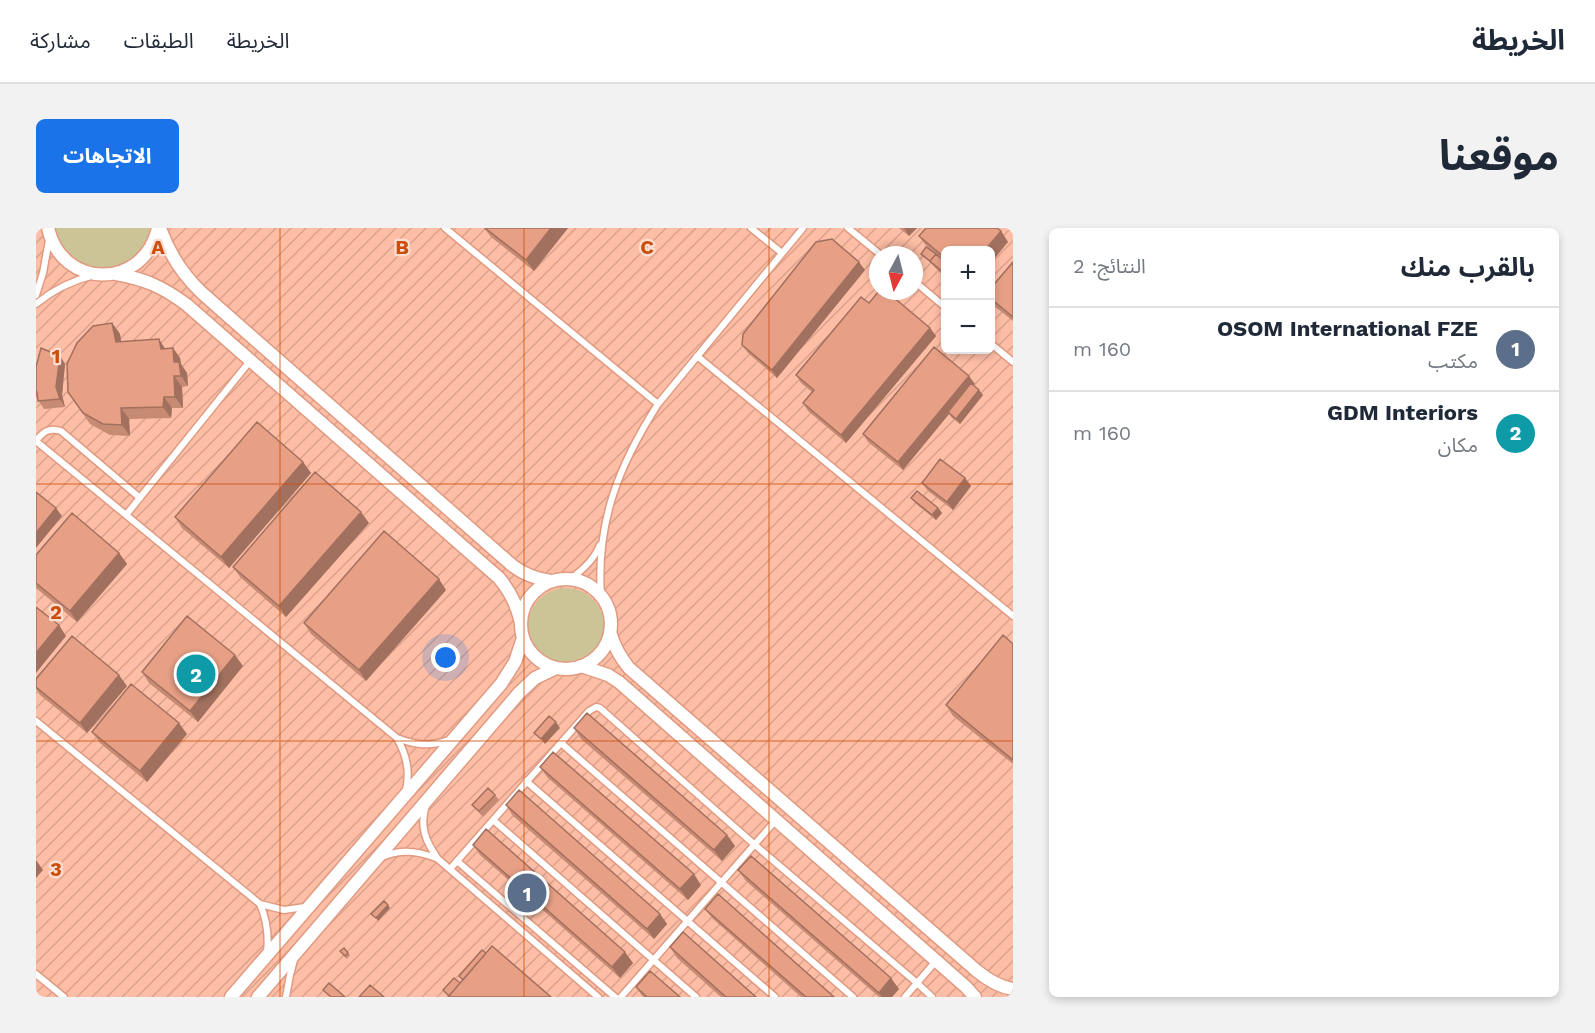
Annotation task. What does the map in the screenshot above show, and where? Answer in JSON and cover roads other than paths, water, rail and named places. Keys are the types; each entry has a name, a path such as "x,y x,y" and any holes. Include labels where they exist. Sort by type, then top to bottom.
{"street":[{"path":"116,274 140,261 149,251 159,228"},
{"path":"49,232 55,248 63,258 79,269 98,275 116,274 135,277 171,293 499,578 510,591 517,606 523,638 535,657 556,668 569,669 592,661 601,653 607,643 611,619 608,606 592,587 570,579 551,581 531,577 513,566 187,279 175,262 159,228"},
{"path":"521,623 523,610 529,598 551,581"},
{"path":"610,632 620,657 629,668 977,971 991,982 1013,989"},
{"path":"231,997 508,673 515,662 523,638"},
{"path":"581,666 608,675 619,682 975,997"},
{"path":"258,997 526,685 556,668"}],"lane":[{"path":"445,228 658,404"},
{"path":"751,228 782,253"},
{"path":"601,596 602,538 608,510 628,455 642,429 658,404 802,228"},
{"path":"848,228 870,246"},
{"path":"36,295 43,273 49,232"},
{"path":"36,304 62,286 98,275"},
{"path":"923,289 941,304"},
{"path":"995,348 1013,362"},
{"path":"697,356 1013,615"},
{"path":"126,515 250,361"},
{"path":"140,498 61,432 50,429 36,441 397,738 425,745 439,744 453,739"},
{"path":"570,579 590,562 602,538"},
{"path":"450,869 589,711 596,707 600,708 932,997"},
{"path":"36,721 260,904 284,910 309,907"},
{"path":"397,738 408,765 405,795"},
{"path":"561,743 853,997"},
{"path":"526,781 775,997"},
{"path":"429,797 424,813 423,830 428,846 438,859 598,997"},
{"path":"493,820 696,997"},
{"path":"621,997 776,820"},
{"path":"376,860 407,851 423,853 438,859"},
{"path":"457,861 615,997"},
{"path":"260,904 268,929 266,956"},
{"path":"286,997 290,975 299,949"},
{"path":"905,997 936,961"},
{"path":"36,974 64,997"}],"place":[{"name":"GDM Interiors","path":"196,674"},
{"name":"OSOM International FZE","path":"527,893"}]}
